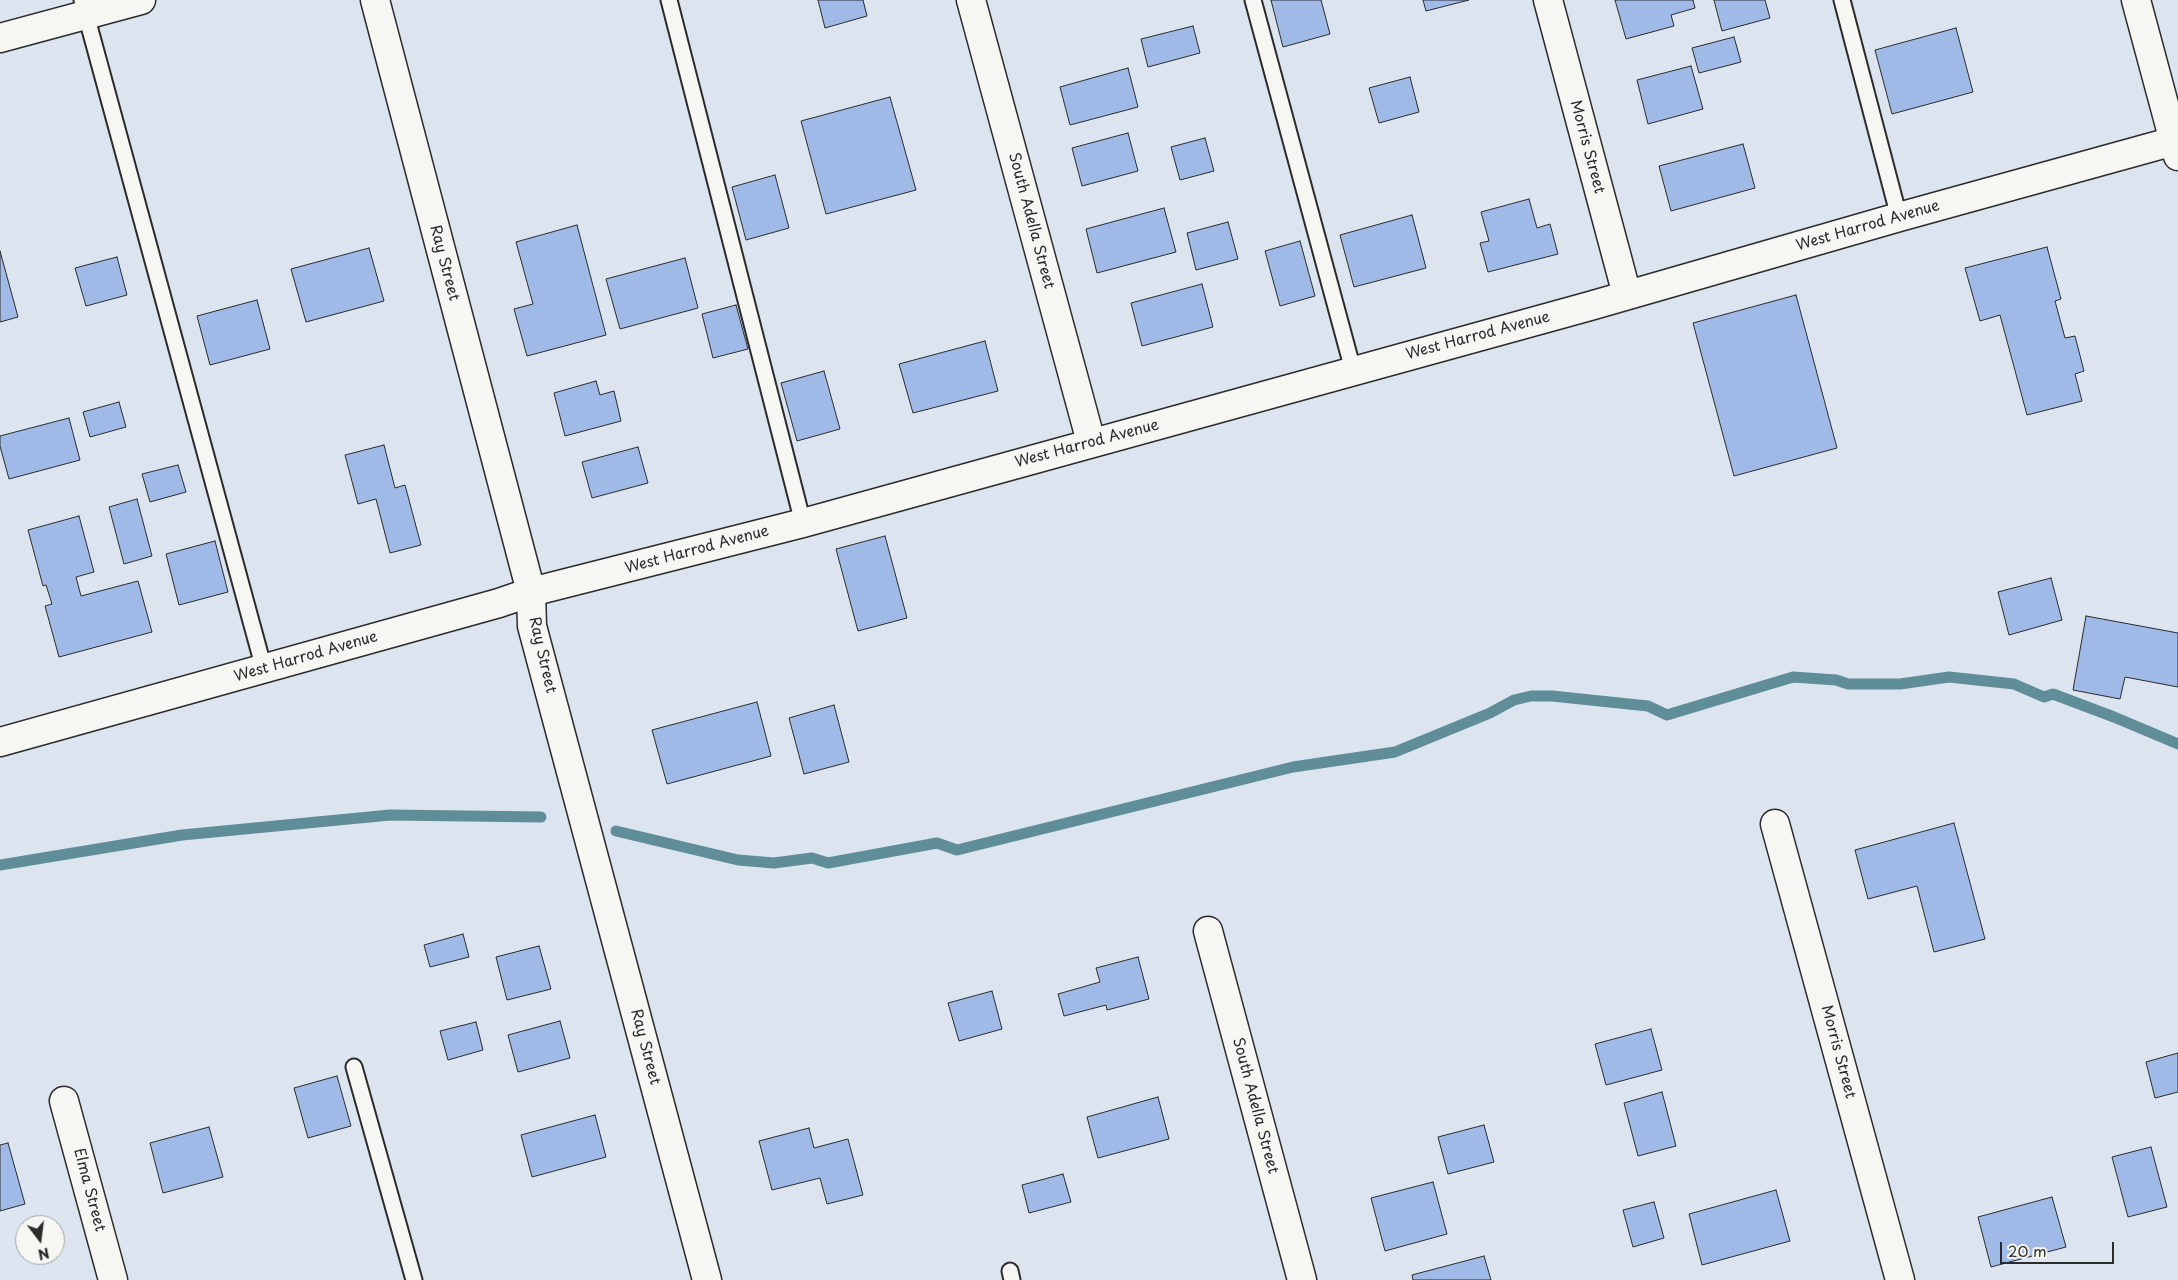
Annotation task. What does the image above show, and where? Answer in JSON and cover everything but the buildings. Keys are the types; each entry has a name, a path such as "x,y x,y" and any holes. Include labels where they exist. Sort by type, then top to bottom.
{"street":[{"path":"0,38 84,7 141,0"},
{"name":"Ray Street","path":"375,0 531,592 532,626 707,1280"},
{"name":"South Adella Street","path":"971,0 1091,442"},
{"name":"Morris Street","path":"1548,0 1626,295"},
{"path":"2136,0 2176,148"},
{"name":"West Harrod Avenue","path":"0,742 499,603 531,592 803,523 1626,295 1899,217 2176,148"},
{"name":"Morris Street","path":"1775,824 1900,1280"},
{"name":"South Adella Street","path":"1208,931 1302,1280"},
{"name":"Elma Street","path":"64,1100 113,1280"}],"lane":[{"path":"669,0 803,523"},
{"path":"1253,0 1352,370"},
{"path":"1842,0 1899,217"},
{"path":"84,7 264,669"},
{"path":"354,1068 414,1280"}],"waterway":[{"path":"616,831 738,860 774,863 812,858 828,863 937,843 957,850 1293,767 1395,752 1490,713 1514,700 1531,696 1552,696 1648,706 1667,715 1793,677 1836,680 1848,684 1900,684 1949,677 2014,684 2044,697 2053,694 2178,744"},
{"path":"0,865 182,835 390,815 541,817"}]}
